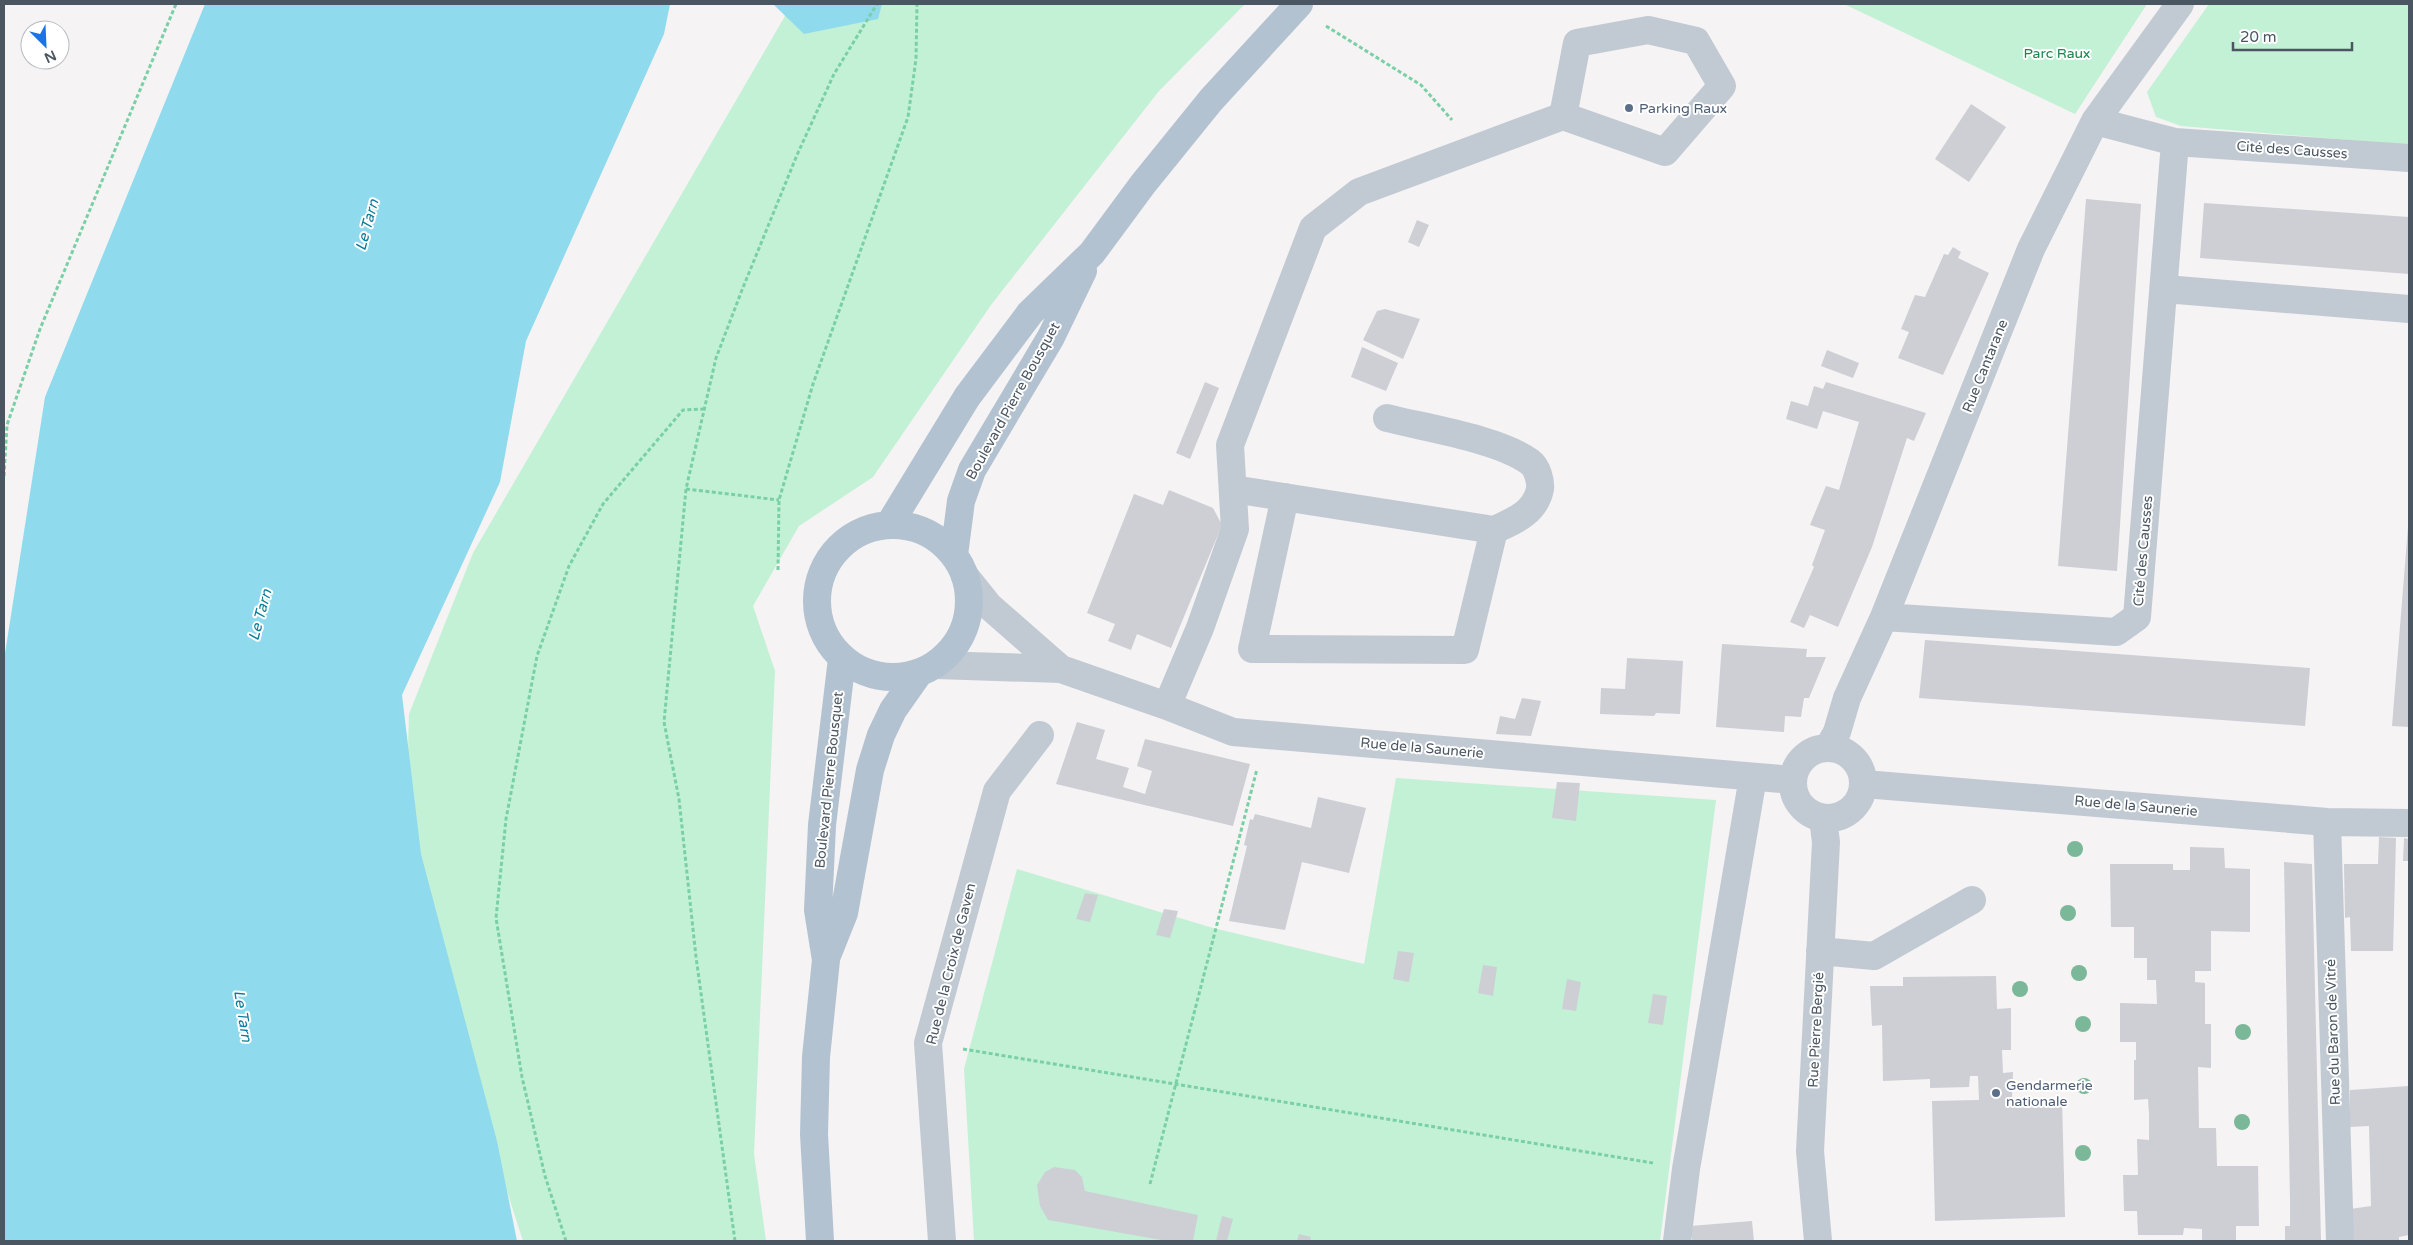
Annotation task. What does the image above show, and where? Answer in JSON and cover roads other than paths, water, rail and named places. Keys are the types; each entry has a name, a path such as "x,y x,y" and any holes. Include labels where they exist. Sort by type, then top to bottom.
{"main road":[{"name":"Boulevard Pierre Bousquet","path":"889,525 968,397 1030,313 1092,253 1143,184 1211,100 1299,4"},
{"name":"Boulevard Pierre Bousquet","path":"959,565 961,501 972,470 1051,337 1092,253"},
{"path":"889,525 914,528 936,538 959,565 969,600 966,625 954,648 927,669 900,677 879,676 859,670 842,659 826,639 817,615 817,589 826,565 842,544 864,530 889,525"},
{"name":"Boulevard Pierre Bousquet","path":"826,960 818,910 822,825 842,659"},
{"name":"Boulevard Pierre Bousquet","path":"820,1241 814,1134 816,1057 826,960 844,912 870,770 881,735 893,710 927,669"}],"street":[{"name":"Rue Cantarane","path":"1828,748 1837,732 1847,698 1884,617 2031,249 2095,121 2180,4"},
{"path":"1167,706 1200,628 1235,529 1230,445 1313,228 1359,192 1563,116 1665,152 1722,86 1696,41 1648,30 1577,43 1563,116"},
{"name":"Cité des Causses","path":"2095,121 2176,142 2409,158"},
{"name":"Cité des Causses","path":"1884,617 2116,632 2137,617 2176,142"},
{"path":"2164,289 2409,308"},
{"path":"1233,488 1494,530 1523,517 1538,499 1541,483 1532,463 1507,448 1387,418"},
{"path":"1285,497 1252,649 1465,650 1494,530"},
{"name":"Rue de la Saunerie","path":"959,565 989,606 1061,669"},
{"name":"Rue de la Saunerie","path":"927,669 1061,669 1167,706 1233,732 1794,780"},
{"name":"Rue de la Croix de Gaven","path":"942,1241 928,1043 997,791 1040,735"},
{"path":"1828,748 1839,750 1849,755 1857,763 1864,784 1862,796 1856,806 1841,816 1823,819 1812,815 1804,809 1794,790 1794,780 1796,769 1809,754 1818,749 1828,748"},
{"path":"1677,1241 1686,1168 1753,777"},
{"name":"Rue de la Saunerie","path":"1864,784 2327,822 2409,823"},
{"name":"Rue Pierre Bergié","path":"1818,1241 1810,1151 1826,842 1823,819"},
{"name":"Rue du Baron de Vitré","path":"2327,822 2340,1241"},
{"path":"1820,951 1874,956 1972,900"}],"water":[{"name":"Le Tarn","path":"205,4 670,4 664,34 526,341 500,482 402,695 421,854 497,1141 517,1241 4,1241 4,660 45,397"},
{"path":"773,4 882,4 878,19 804,34"}],"place":[{"name":"Parking Raux","path":"1629,108"},
{"name":"Gendarmerie nationale","path":"1996,1093"}],"park label":[{"name":"Parc Raux","path":"2057,53"}]}
